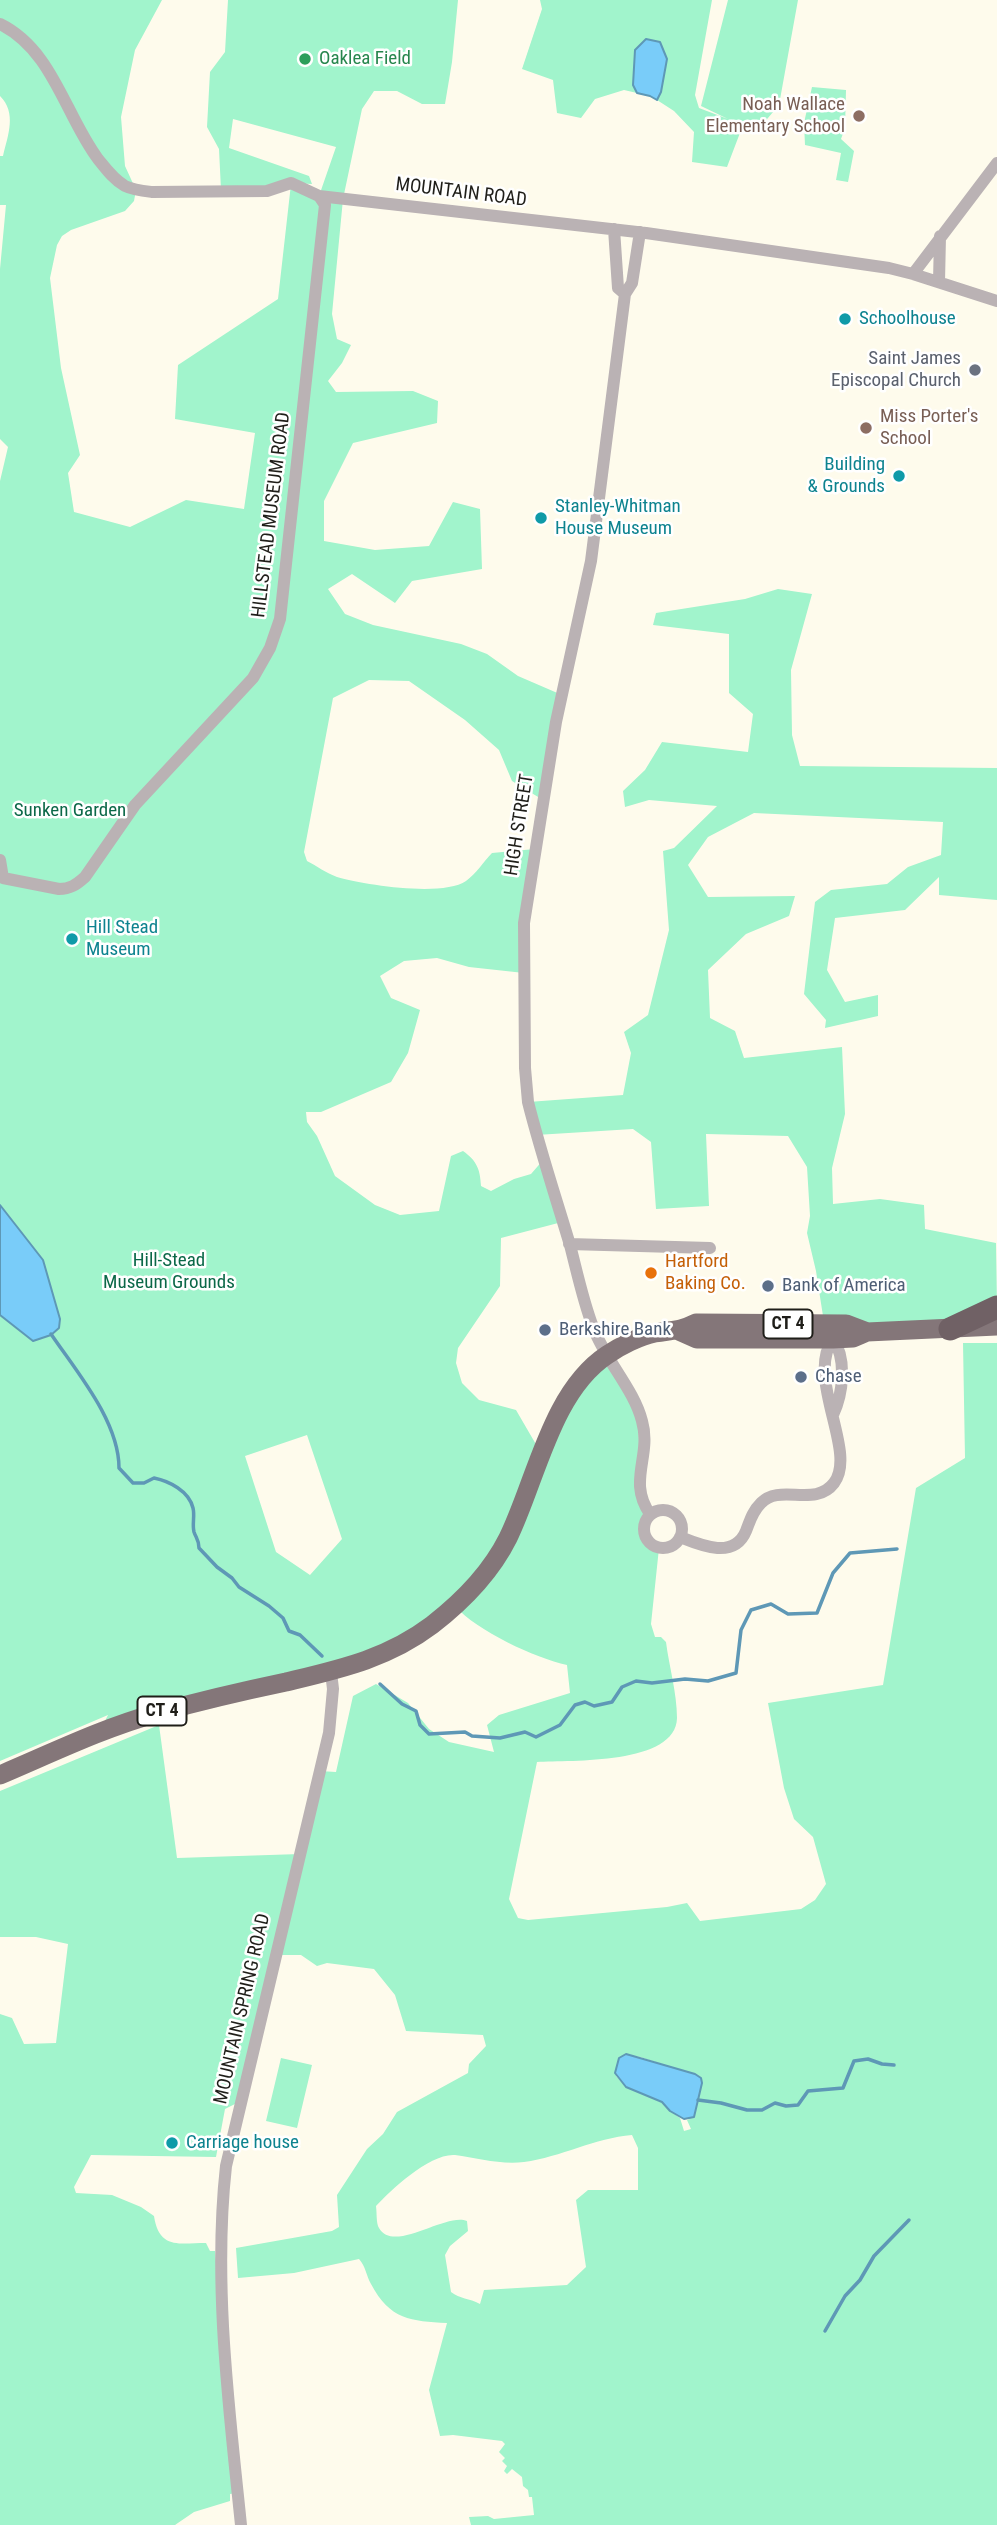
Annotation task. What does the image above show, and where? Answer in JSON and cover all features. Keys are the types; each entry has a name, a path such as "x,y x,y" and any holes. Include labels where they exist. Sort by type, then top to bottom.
{"highway":[{"path":"950,1329 997,1307"}],"main road":[{"name":"CT 4","path":"0,1774 99,1733 157,1713 331,1672 368,1661 405,1643 439,1619 476,1586 508,1538 558,1413 588,1371 607,1355 654,1333 679,1331 695,1323 846,1324 867,1332"},
{"name":"CT 4","path":"679,1331 697,1339 833,1339 853,1338 867,1332 997,1326"}],"street":[{"name":"MOUNTAIN ROAD","path":"0,24 28,44 53,77 95,155 111,175 126,186 152,192 267,191 291,183 320,196 640,232 876,266 913,274 997,301"},
{"path":"913,274 997,163"},
{"name":"HILLSTEAD MUSEUM ROAD","path":"0,860 3,878 59,889 75,886 85,877 135,805 253,678 270,648 280,619 307,388 325,205 320,196"},
{"name":"HIGH STREET","path":"614,229 618,288 625,294"},
{"name":"HIGH STREET","path":"640,232 632,283 625,294 592,561 556,722 524,923 525,1068 528,1102 592,1325 643,1423 645,1438 639,1484 641,1499 650,1514"},
{"path":"939,282 940,235"},
{"path":"569,1244 710,1248"},
{"path":"680,1537 703,1547 722,1549 743,1537 750,1518 764,1500 775,1496 808,1496 827,1490 837,1480 841,1467 833,1415 826,1399 825,1350 833,1339"},
{"path":"662,1509 675,1514 682,1525 680,1537 665,1548 652,1545 643,1531 643,1524 650,1514 662,1509"},
{"name":"MOUNTAIN SPRING ROAD","path":"240,2525 226,2376 221,2212 226,2166 329,1733 333,1689 331,1672"}],"green space":[{"path":"0,0 162,0 135,50 121,117 125,166 136,190 134,201 125,211 71,230 62,236 57,245 50,278 61,368 80,455 68,473 74,512 130,527 186,500 244,509 255,433 175,419 178,365 278,299 291,184 221,190 219,149 207,127 210,72 225,52 228,0 458,0 445,104 422,104 397,91 374,91 362,109 343,199 332,314 337,339 351,345 342,363 328,381 336,392 413,391 438,401 437,423 353,443 324,501 324,541 375,550 429,546 453,502 480,509 482,569 412,581 395,603 352,574 328,589 345,614 373,625 461,644 487,654 518,676 562,695 543,800 512,781 499,750 465,720 409,681 369,680 333,698 304,852 307,861 349,880 422,889 455,886 466,881 492,853 535,849 524,973 469,967 437,958 404,961 380,976 391,998 420,1010 408,1053 391,1082 321,1112 306,1112 307,1122 317,1136 335,1176 375,1205 400,1215 439,1211 451,1156 463,1151 477,1166 481,1186 491,1191 531,1174 544,1159 562,1222 501,1238 500,1286 458,1348 456,1363 462,1383 479,1400 516,1410 541,1453 607,1355 637,1407 641,1474 650,1514 644,1534 649,1542 659,1548 651,1624 655,1637 661,1637 666,1642 677,1718 672,1733 659,1744 641,1752 596,1760 537,1762 509,1899 518,1918 528,1920 687,1903 700,1921 801,1909 815,1900 826,1884 813,1837 794,1819 784,1788 768,1703 883,1685 916,1488 965,1458 963,1343 997,1343 997,2525 471,2525 469,2517 488,2516 494,2519 534,2515 532,2497 529,2497 528,2490 523,2486 522,2477 512,2469 507,2474 504,2471 507,2466 502,2461 505,2458 499,2452 505,2444 502,2441 440,2436 429,2390 447,2323 412,2319 394,2312 378,2296 359,2259 294,2273 238,2278 236,2248 332,2231 339,2227 337,2195 367,2149 383,2134 397,2112 468,2073 469,2064 486,2046 483,2035 406,2031 395,1995 374,1969 327,1963 317,1966 301,1955 277,1955 241,2101 225,2109 216,2157 91,2155 74,2187 76,2193 112,2195 141,2207 154,2216 161,2235 172,2242 206,2243 210,2251 215,2251 237,2493 230,2494 230,2501 194,2512 175,2525 0,2525 0,2014 12,2018 24,2044 56,2043 68,1944 36,1937 0,1937 0,1791 159,1725 177,1858 300,1854 320,1771 336,1772 353,1696 376,1684 408,1703 429,1729 449,1742 494,1752 487,1725 499,1715 570,1693 567,1665 507,1642 477,1625 455,1606 405,1643 99,1733 108,1715 0,1761 0,481 8,447 0,439 0,269 6,205 0,205 0,156 3,156 10,117 0,96","holes":["233,119 336,147 319,196 294,183 312,184 309,176 229,148","307,1435 342,1539 310,1575 276,1552 245,1456","623,2055 640,2057 677,2069 691,2129 684,2131 680,2118 662,2102 626,2087 616,2076 616,2067","632,2135 638,2148 638,2190 588,2190 576,2200 586,2267 567,2285 484,2290 480,2304 451,2292 445,2255 450,2246 468,2231 467,2221 446,2222 396,2237 386,2235 378,2226 376,2206 412,2174 434,2160 455,2155 498,2162 524,2162"]},
{"path":"540,0 712,0 695,95 699,108 728,119 701,106 728,0 798,0 779,105 762,125 743,125 727,167 692,162 694,132 674,111 657,100 661,92 633,85 637,93 624,90 595,99 581,118 557,113 553,80 522,69 542,9"},
{"path":"812,87 846,90 845,128 841,139 854,151 848,182 836,180 841,153 805,145 804,123"},
{"path":"778,589 812,594 791,670 792,735 800,766 997,768 997,900 939,895 939,877 905,910 835,918 827,970 845,1002 878,995 878,1016 825,1028 826,1020 804,994 815,902 831,890 887,884 908,867 941,855 943,822 754,813 708,837 688,865 708,897 795,896 789,916 746,934 708,970 710,1018 735,1031 744,1058 842,1047 845,1114 832,1168 833,1204 880,1199 924,1205 925,1229 996,1243 997,1307 923,1331 823,1316 807,1233 810,1216 807,1167 788,1136 706,1134 709,1206 656,1209 651,1142 633,1129 536,1135 528,1102 623,1095 631,1053 624,1032 648,1015 669,930 663,851 674,848 717,806 649,800 625,807 623,791 645,770 662,742 748,752 753,714 729,693 729,634 653,625 656,613 745,599"},
{"path":"281,2058 312,2065 297,2128 266,2121"}],"water":[{"path":"646,39 660,42 667,59 657,100 637,93 633,85 635,50"},
{"path":"0,1205 43,1260 60,1319 59,1328 51,1335 33,1341 0,1315"},
{"path":"626,2054 701,2078 694,2117 684,2119 670,2111 662,2102 626,2087 615,2073 619,2058"}],"waterway":[{"path":"51,1334 84,1380 104,1415 112,1432 119,1468 133,1483 144,1483 154,1478 172,1484 183,1492 193,1508 193,1529 199,1548 239,1587 283,1618 289,1631 300,1635 322,1656"},
{"path":"380,1684 402,1704 416,1711 420,1725 429,1734 465,1732 472,1736 500,1738 525,1732 536,1737 560,1725 575,1705 585,1702 594,1706 612,1702 622,1687 636,1681 708,1681 736,1673 741,1630 751,1610 771,1604 788,1614 817,1613 833,1573 850,1553 897,1549"},
{"path":"698,2100 747,2110 762,2110 775,2103 798,2105 808,2091 843,2088 854,2061 868,2059 894,2065"},
{"path":"825,2331 845,2296 860,2280 874,2256 909,2220"}],"place":[{"name":"Oaklea Field","path":"305,59"},
{"name":"Noah Wallace Elementary School","path":"859,116"},
{"name":"Schoolhouse","path":"845,319"},
{"name":"Saint James Episcopal Church","path":"975,370"},
{"name":"Miss Porter's School","path":"866,428"},
{"name":"Building & Grounds","path":"899,476"},
{"name":"Stanley-Whitman House Museum","path":"541,518"},
{"name":"Hill Stead Museum","path":"72,939"},
{"name":"Hartford Baking Co.","path":"651,1273"},
{"name":"Bank of America","path":"768,1286"},
{"name":"Berkshire Bank","path":"545,1330"},
{"name":"Chase","path":"801,1377"},
{"name":"Carriage house","path":"172,2143"}],"park label":[{"name":"Sunken Garden","path":"70,811"},
{"name":"Hill-Stead Museum Grounds","path":"169,1272"}]}
